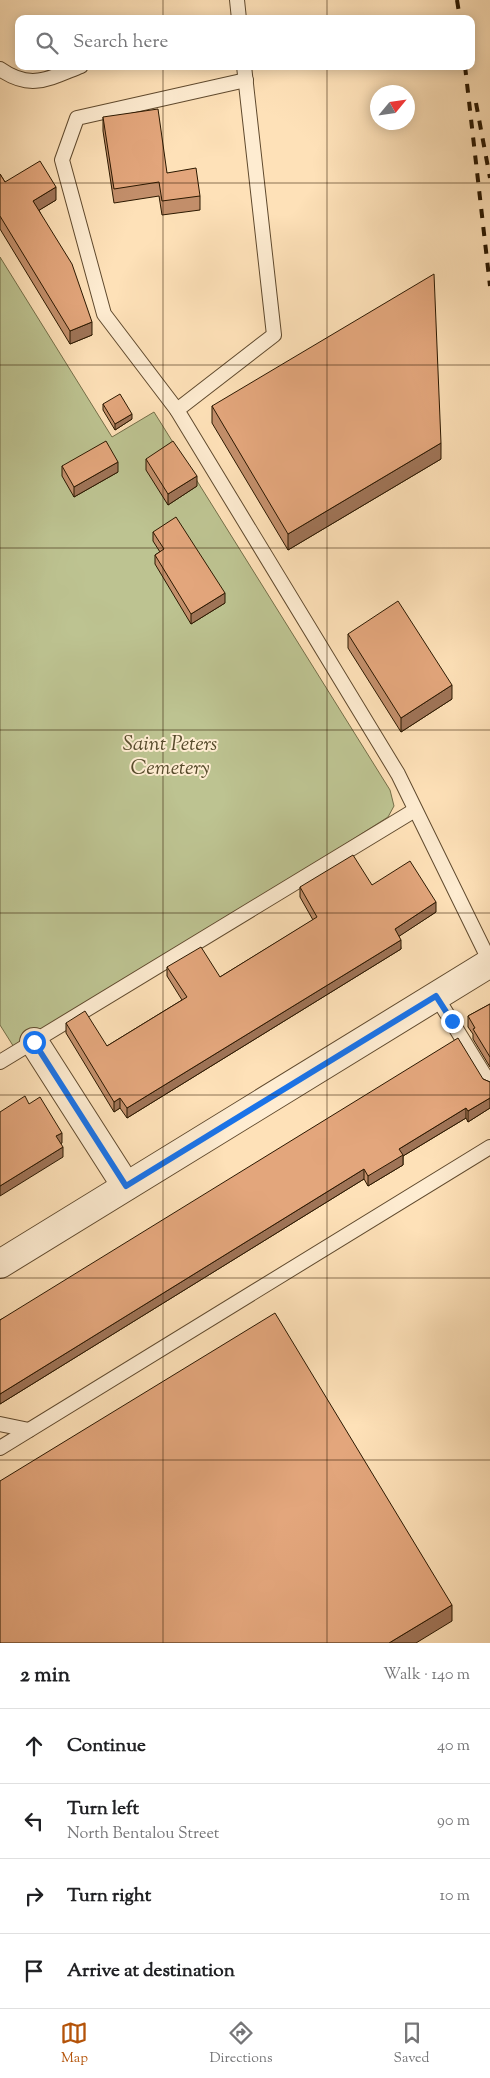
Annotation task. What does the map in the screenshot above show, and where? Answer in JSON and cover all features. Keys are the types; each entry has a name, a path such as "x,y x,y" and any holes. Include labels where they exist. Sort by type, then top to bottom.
{"street":[{"path":"0,1264 490,962"},
{"path":"34,1042 126,1186"}],"lane":[{"path":"236,15 237,0"},
{"path":"0,70 14,80 40,82 72,70"},
{"path":"177,410 274,335 245,73 77,118 62,160 104,314 177,410 398,774 490,962"},
{"path":"0,1062 415,810"},
{"path":"436,996 490,1084"},
{"path":"0,1448 490,1147"},
{"path":"0,1424 29,1430"}],"green space":[{"name":"Saint Peters Cemetery","path":"0,257 112,437 154,412 390,790 394,806 388,817 17,1052 0,1025"}],"building":[{"path":"158,109 167,173 196,168 200,196 162,201 159,182 114,189 103,117"},
{"path":"40,161 56,187 33,201 72,264 92,322 70,331 0,216 0,174 5,182"},
{"path":"434,274 441,443 288,534 212,406"},
{"path":"120,394 132,414 115,424 103,404"},
{"path":"106,441 118,462 74,487 62,466"},
{"path":"173,441 197,476 168,494 146,459"},
{"path":"176,517 225,593 191,614 155,555 164,549 153,532"},
{"path":"398,601 452,685 401,718 348,634"},
{"path":"353,855 372,885 410,861 436,902 395,929 401,940 127,1108 120,1098 114,1102 66,1023 85,1011 107,1046 187,997 167,967 201,947 220,977 317,917 300,887"},
{"path":"490,1004 490,1057 473,1029 475,1028 468,1016"},
{"path":"458,1038 483,1079 490,1082 490,1098 468,1111 466,1108 399,1149 403,1155 368,1176 364,1169 0,1394 0,1320"},
{"path":"25,1096 29,1104 40,1097 62,1133 56,1136 63,1147 0,1186 0,1112"},
{"path":"275,1313 452,1605 389,1643 0,1643 0,1481"}],"railway":[{"path":"457,0 459,15"},
{"path":"465,70 490,286"},
{"path":"476,103 490,178"}],"route":[{"path":"34,1042 126,1186 436,996 452,1021"}]}
